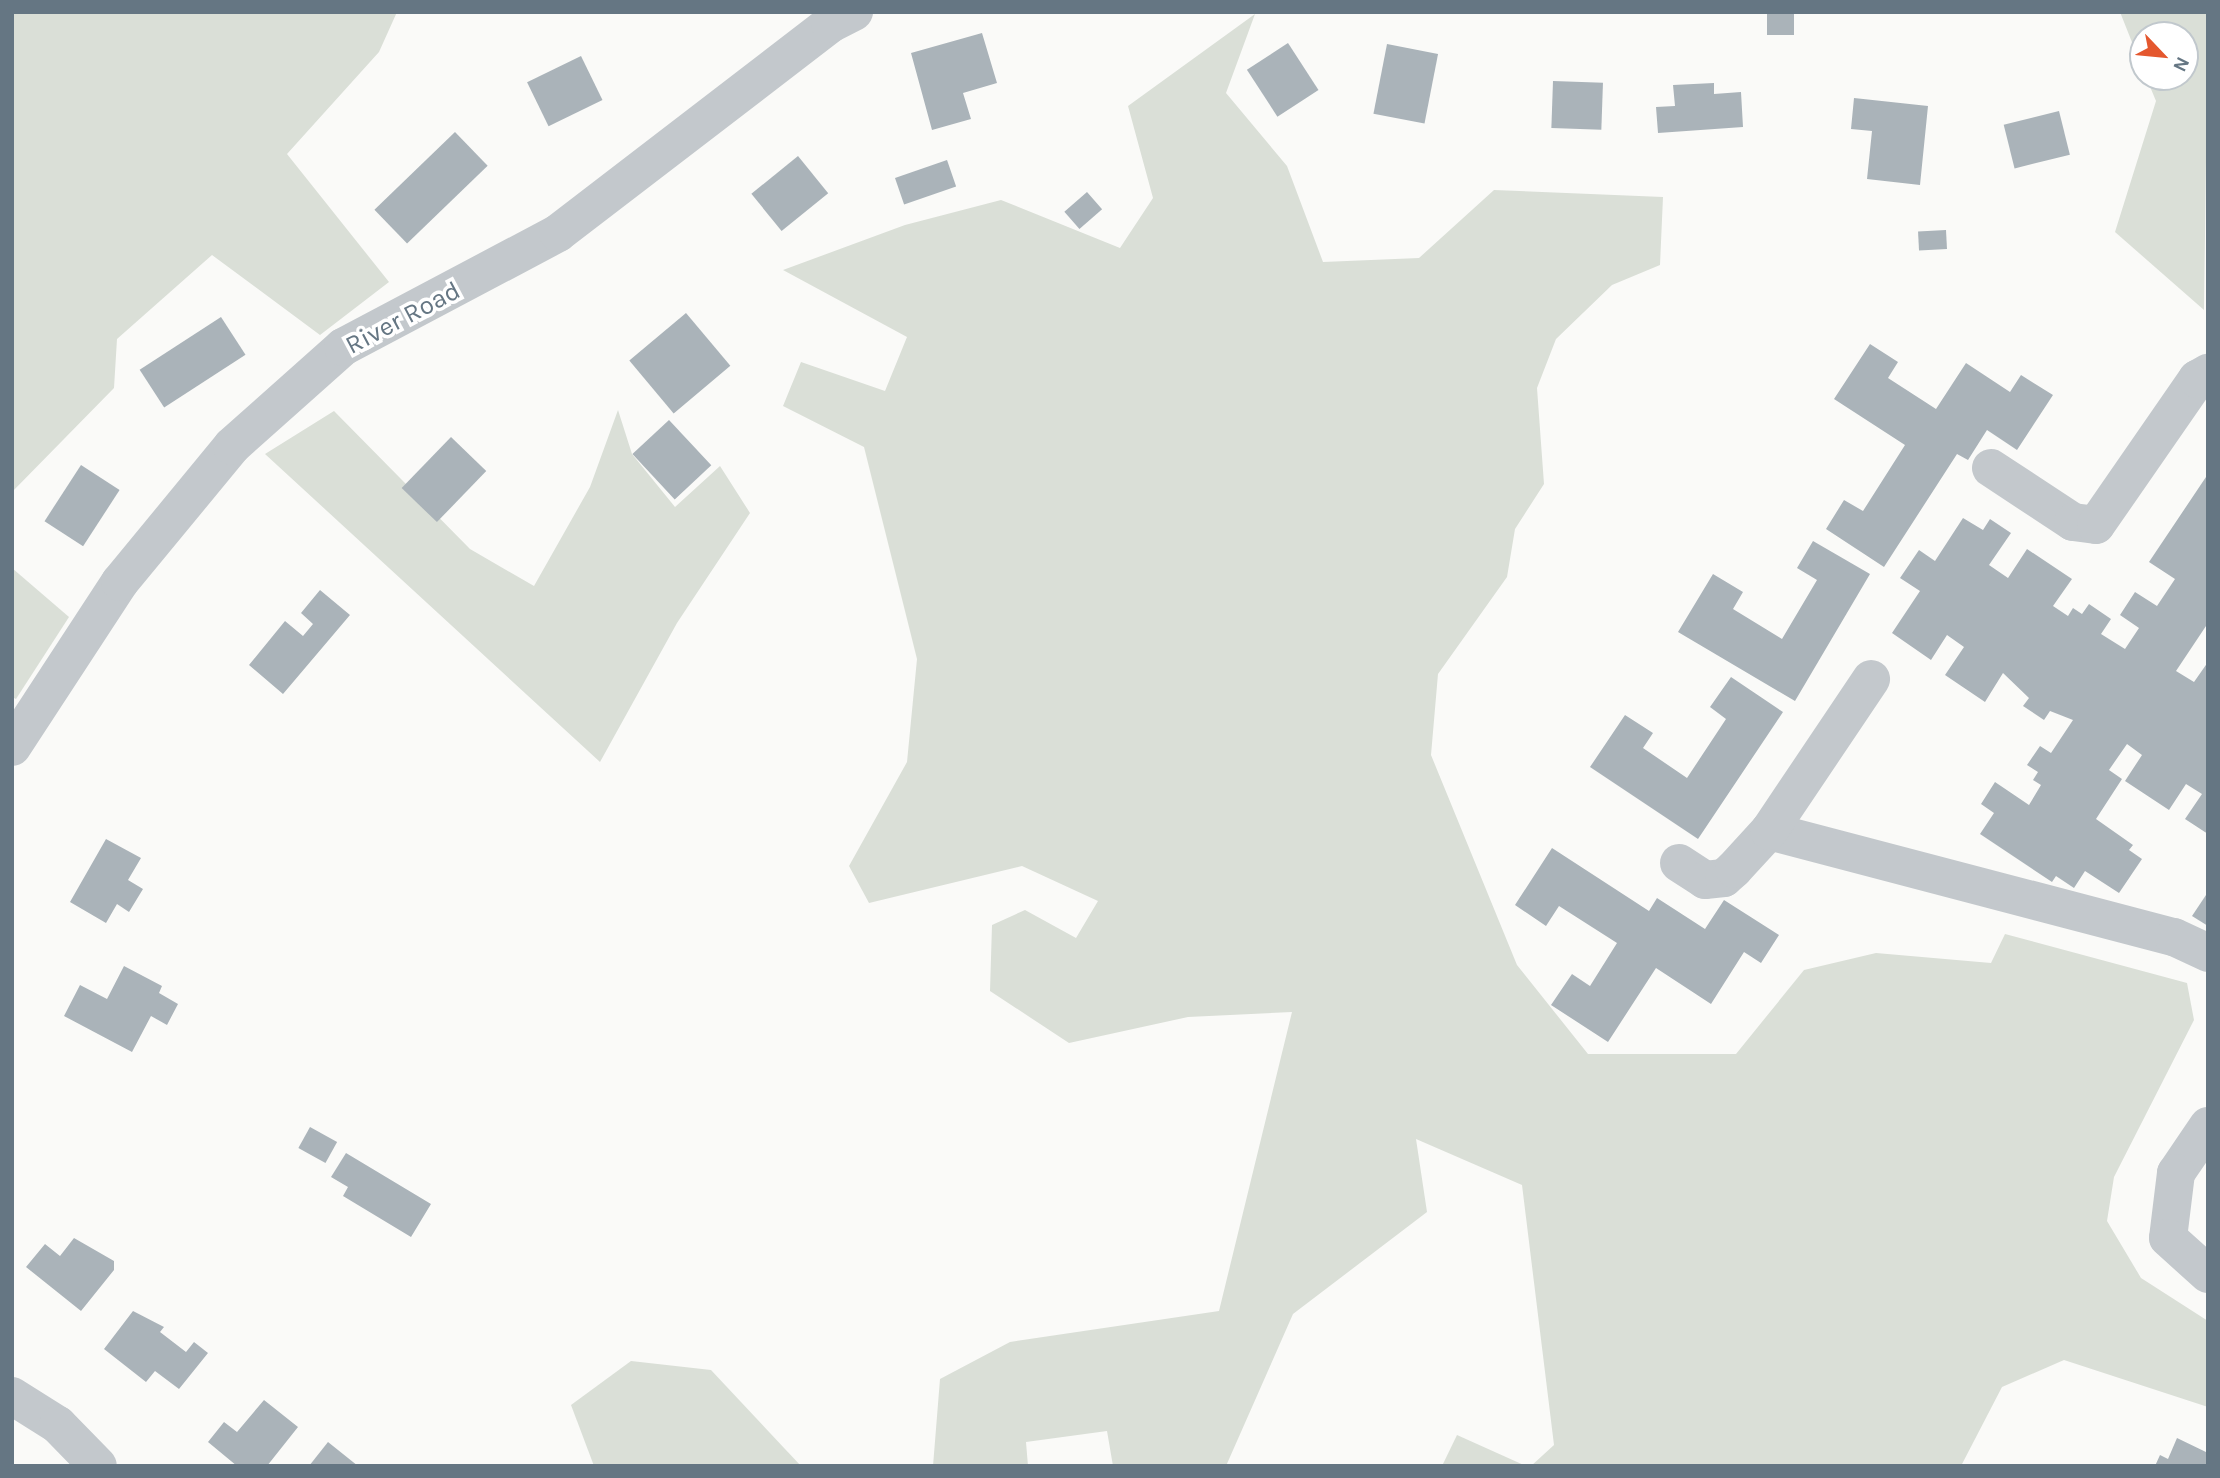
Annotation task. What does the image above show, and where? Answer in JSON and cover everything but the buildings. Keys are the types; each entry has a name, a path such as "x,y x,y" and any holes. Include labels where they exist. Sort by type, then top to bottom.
{"street":[{"name":"River Road","path":"12,747 120,582 223,456 343,347 558,233 830,24 854,12"},
{"path":"1991,468 2073,522 2096,525 2197,379 2208,373"},
{"path":"1679,863 1705,880 1724,878 1769,831 1871,679"},
{"path":"1769,831 2174,937 2208,953"},
{"path":"2208,1126 2176,1172 2168,1238 2208,1274"},
{"path":"12,1396 58,1425 98,1466"}],"shaded area":[{"path":"12,12 397,12 379,52 287,154 389,282 320,335 212,255 117,339 114,388 12,492"},
{"path":"2120,12 2208,12 2204,310 2115,232 2156,101 2152,91 2199,91 2199,21 2129,21 2129,35"},
{"path":"1255,14 1226,93 1287,166 1323,262 1419,258 1494,190 1663,197 1660,265 1612,285 1556,339 1537,388 1544,484 1515,529 1507,577 1438,674 1431,755 1517,965 1588,1054 1736,1054 1804,970 1876,953 1991,963 2005,934 2187,983 2194,1020 2114,1177 2107,1221 2141,1278 2208,1321 2208,1407 2064,1360 2002,1387 1961,1466 1531,1466 1554,1445 1522,1185 1416,1139 1427,1212 1293,1314 1226,1466 1113,1466 1107,1431 1026,1442 1028,1466 933,1466 940,1379 1010,1342 1219,1311 1292,1012 1188,1017 1069,1043 990,991 992,925 1025,910 1076,938 1098,901 1022,866 869,903 849,866 907,762 917,659 864,447 783,406 801,362 885,391 907,337 783,270 905,225 1001,200 1120,248 1153,198 1128,106"},
{"path":"618,410 632,454 675,507 720,466 750,513 677,623 600,762 265,454 334,411 470,549 534,586 590,487"},
{"path":"12,568 69,617 16,699 12,697"},
{"path":"631,1361 711,1370 801,1466 594,1466 571,1405"},
{"path":"1457,1435 1526,1466 1442,1466"}]}
